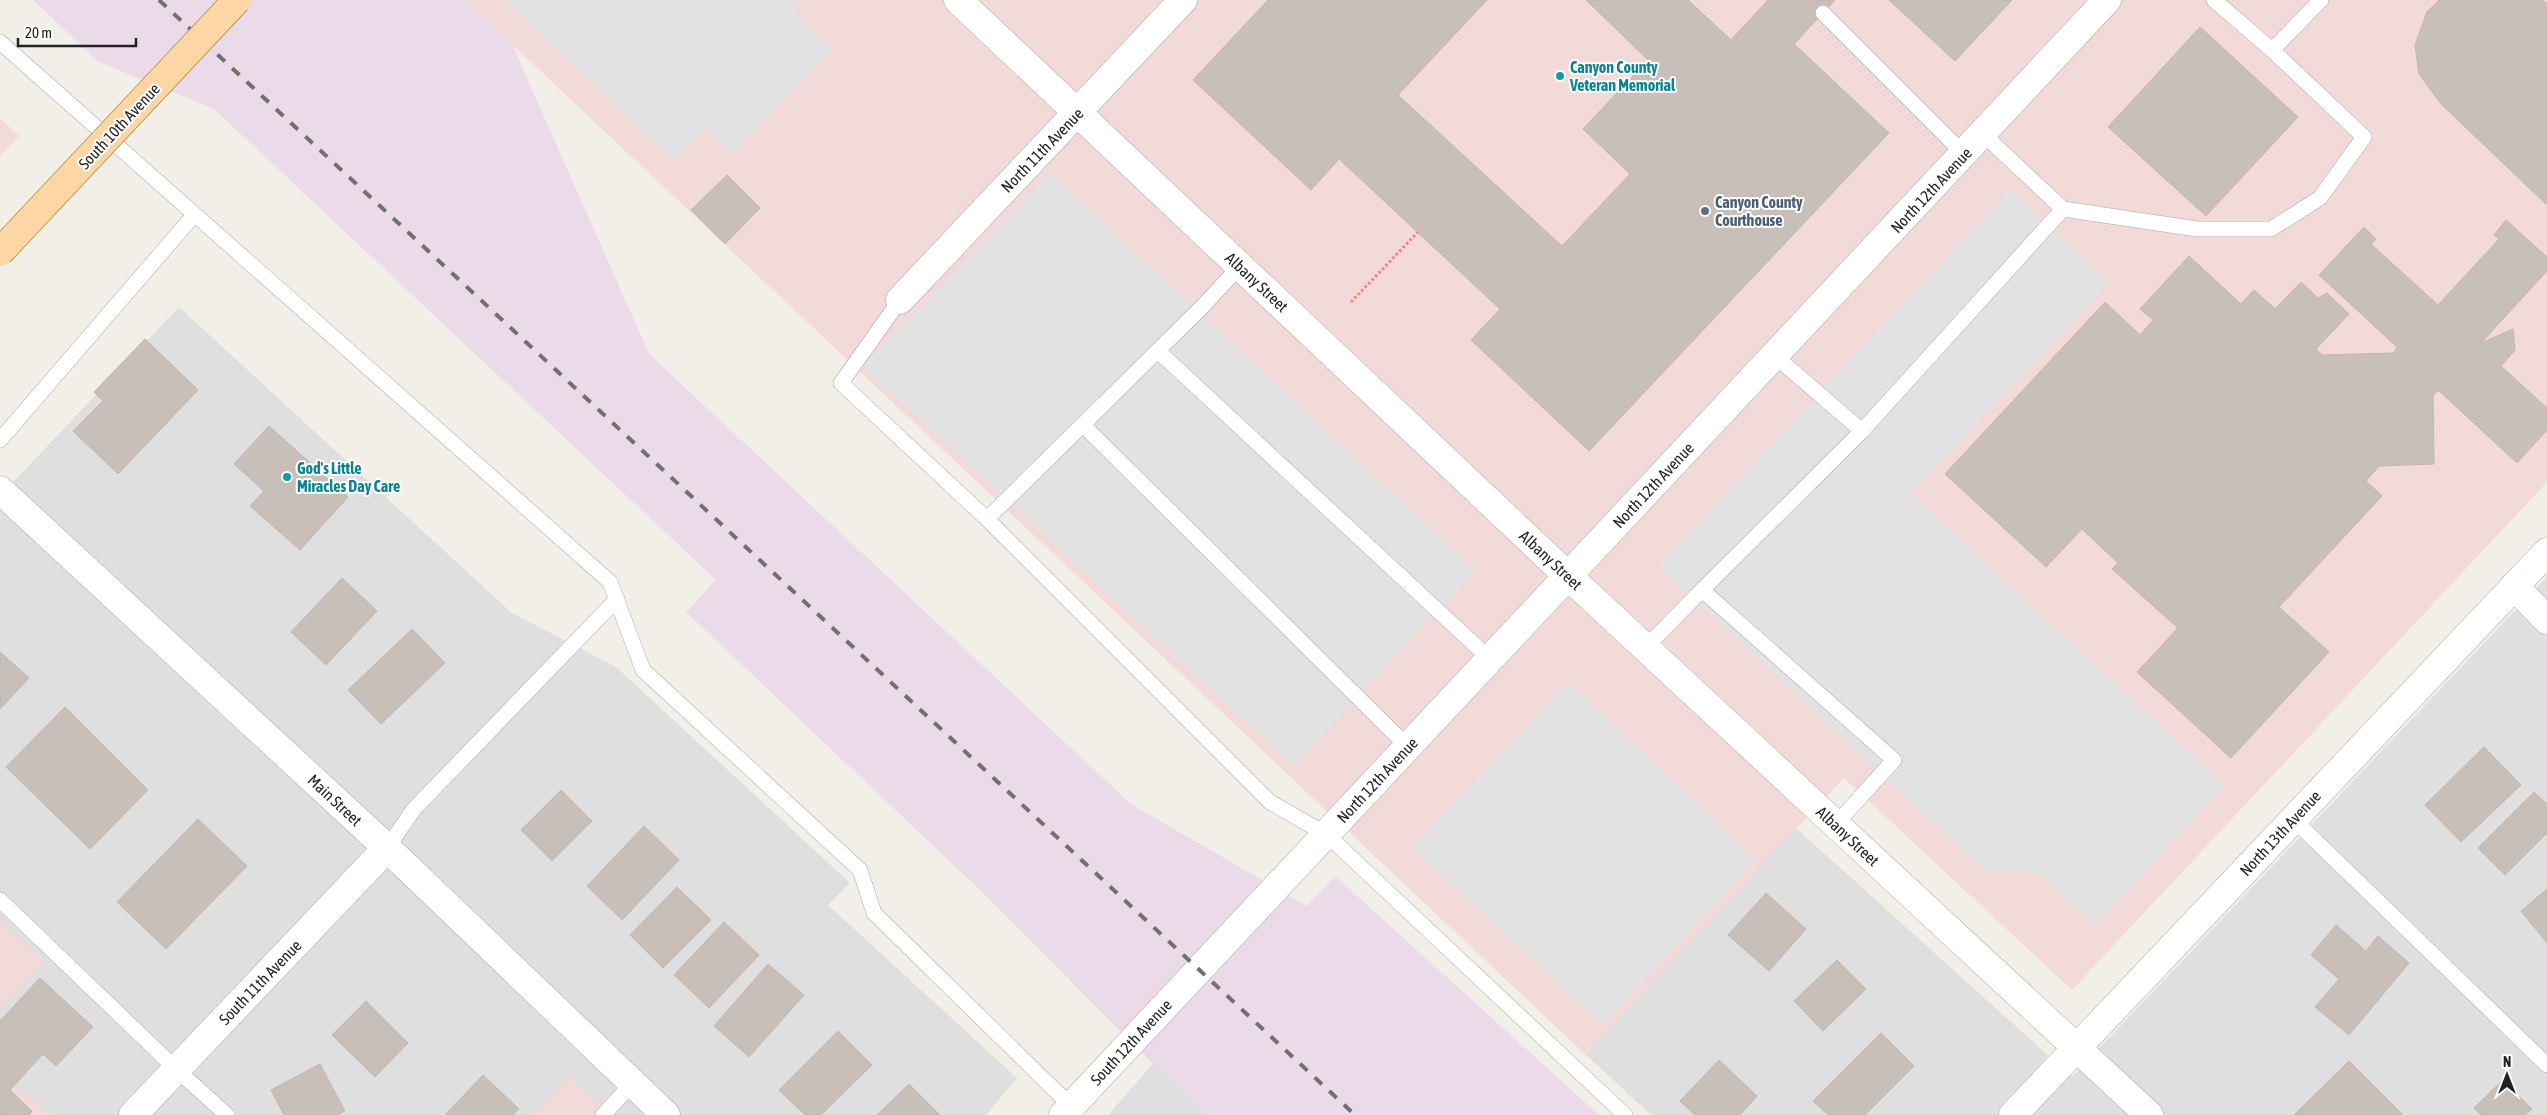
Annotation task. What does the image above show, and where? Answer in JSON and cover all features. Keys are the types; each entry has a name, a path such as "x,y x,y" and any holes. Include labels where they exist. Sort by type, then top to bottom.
{"main road":[{"name":"South 10th Avenue","path":"0,252 237,0"}],"street":[{"name":"Albany Street","path":"958,0 1568,576 2149,1115"},
{"name":"North 11th Avenue","path":"900,300 1183,0"},
{"name":"North 12th Avenue","path":"1199,968 2107,0"},
{"name":"Main Street","path":"0,490 387,848 666,1115"},
{"name":"North 13th Avenue","path":"2013,1115 2547,552"},
{"path":"2514,586 2547,620"},
{"name":"South 11th Avenue","path":"133,1115 387,848"},
{"name":"South 12th Avenue","path":"1072,1112 1199,968"}],"lane":[{"path":"1983,134 2064,208 2197,229 2271,229 2320,198 2364,137 2272,50 2214,0"},
{"path":"2272,50 2321,0"},
{"path":"1822,14 1964,154"},
{"path":"0,42 610,582 643,670 860,870 874,913 1072,1112"},
{"path":"1645,648 1862,431 2064,208"},
{"path":"0,440 194,215"},
{"path":"987,519 1158,351 1240,266"},
{"path":"900,300 841,383 987,519 1270,802 1326,834 1625,1115"},
{"path":"1158,351 1490,659"},
{"path":"1774,356 1862,431"},
{"path":"1083,424 1408,747"},
{"path":"1702,590 1894,760 1836,824"},
{"path":"387,848 414,809 617,599"},
{"path":"2293,819 2547,1064"},
{"path":"0,900 176,1069 228,1115"},
{"path":"603,1115 633,1083"}],"path":[{"path":"1351,302 1418,232"}],"shaded area":[{"path":"33,0 465,0 512,44 649,354 1131,804 1307,906 1335,876 1599,1115 1208,1115 1153,1064 982,892 686,612 716,580 214,109 99,62"},
{"path":"465,0 2547,0 2547,482 2072,990 1844,778 1585,1054"},
{"path":"504,0 804,0 793,12 833,49 733,154 705,128 674,161"},
{"path":"0,118 19,136 0,156"},
{"path":"1051,174 1476,571 1293,766 862,366"},
{"path":"2010,190 2109,282 1911,494 2225,786 2094,925 2039,873 1985,871 1658,566"},
{"path":"179,307 512,613 616,667 850,883 828,905 1017,1078 986,1115 610,1115 569,1077 534,1115 50,1115 0,1071 0,1009 44,961 0,921 0,496"},
{"path":"2547,577 2547,1115 1651,1115 1585,1054 1796,828 2072,1077"},
{"path":"1568,682 1756,860 1602,1025 1412,848"},
{"path":"0,921 44,961 0,1009"},
{"path":"1153,1064 1208,1115 1108,1115"},
{"path":"0,1071 50,1115 0,1115"},
{"path":"569,1077 610,1115 534,1115"}],"building":[{"name":"Canyon County Courthouse","path":"1268,0 1487,0 1398,95 1562,246 1630,174 1583,129 1648,60 1586,0 1688,0 1731,40 1768,0 1835,0 1794,44 1889,133 1589,451 1471,340 1500,309 1339,159 1311,190 1193,80"},
{"path":"1889,0 2012,0 1955,61"},
{"path":"2439,0 2543,0 2547,4 2547,205 2441,104 2419,74 2415,45 2427,12"},
{"path":"2200,27 2298,117 2206,216 2108,127"},
{"path":"727,175 760,208 725,244 691,210"},
{"path":"2506,220 2547,257 2547,271 2481,343 2513,329 2515,350 2501,366 2547,408 2547,430 2517,463 2438,390 2433,396 2434,464 2379,466 2366,481 2382,496 2279,607 2329,652 2231,758 2137,672 2178,628 2112,569 2118,563 2082,529 2046,567 1945,474 2105,302 2140,335 2153,320 2140,309 2189,256 2241,304 2254,290 2275,309 2301,282 2318,298 2327,293 2349,314 2316,349 2322,355 2394,353 2397,347 2319,275 2364,227 2376,239 2371,244 2438,305 2499,239 2494,235"},
{"path":"145,339 198,390 118,474 73,431 103,401 94,392"},
{"name":"God's Little Miracles Day Care","path":"269,426 348,497 300,550 250,506 264,491 234,464"},
{"path":"342,578 377,611 326,665 291,632"},
{"path":"412,629 445,663 381,724 348,690"},
{"path":"0,652 29,678 0,709"},
{"path":"65,707 148,790 90,849 6,767"},
{"path":"2484,747 2521,785 2461,842 2425,805"},
{"path":"561,790 592,821 552,861 521,830"},
{"path":"2534,792 2547,804 2547,833 2505,875 2478,848"},
{"path":"198,819 247,866 166,949 117,902"},
{"path":"644,826 679,860 622,920 587,886"},
{"path":"677,887 711,920 663,968 630,935"},
{"path":"2547,889 2547,943 2521,911"},
{"path":"1766,893 1806,929 1769,971 1728,935"},
{"path":"724,922 759,955 709,1008 674,975"},
{"path":"2336,925 2366,951 2378,936 2409,963 2349,1035 2315,1007 2339,979 2311,955"},
{"path":"1837,960 1866,989 1823,1031 1794,1001"},
{"path":"768,964 804,995 749,1057 714,1026"},
{"path":"40,978 93,1027 56,1066 43,1054 10,1090 32,1111 29,1115 0,1115 0,1021"},
{"path":"366,1001 408,1043 375,1077 332,1035"},
{"path":"838,1031 872,1065 821,1115 805,1115 779,1090"},
{"path":"1881,1033 1914,1066 1865,1115 1828,1115 1813,1101"},
{"path":"1719,1060 1757,1096 1740,1115 1695,1115 1680,1101"},
{"path":"2349,1061 2403,1115 2294,1115"},
{"path":"320,1064 345,1111 336,1115 284,1115 271,1090"},
{"path":"483,1075 519,1109 513,1115 445,1115"},
{"path":"2503,1080 2532,1109 2525,1115 2481,1115 2474,1108"},
{"path":"909,1084 940,1115 877,1115"}],"railway":[{"path":"159,0 1355,1115"}],"place":[{"name":"Canyon County Veteran Memorial","path":"1560,76"},
{"name":"Canyon County Courthouse","path":"1705,211"},
{"name":"God's Little Miracles Day Care","path":"287,477"}]}
